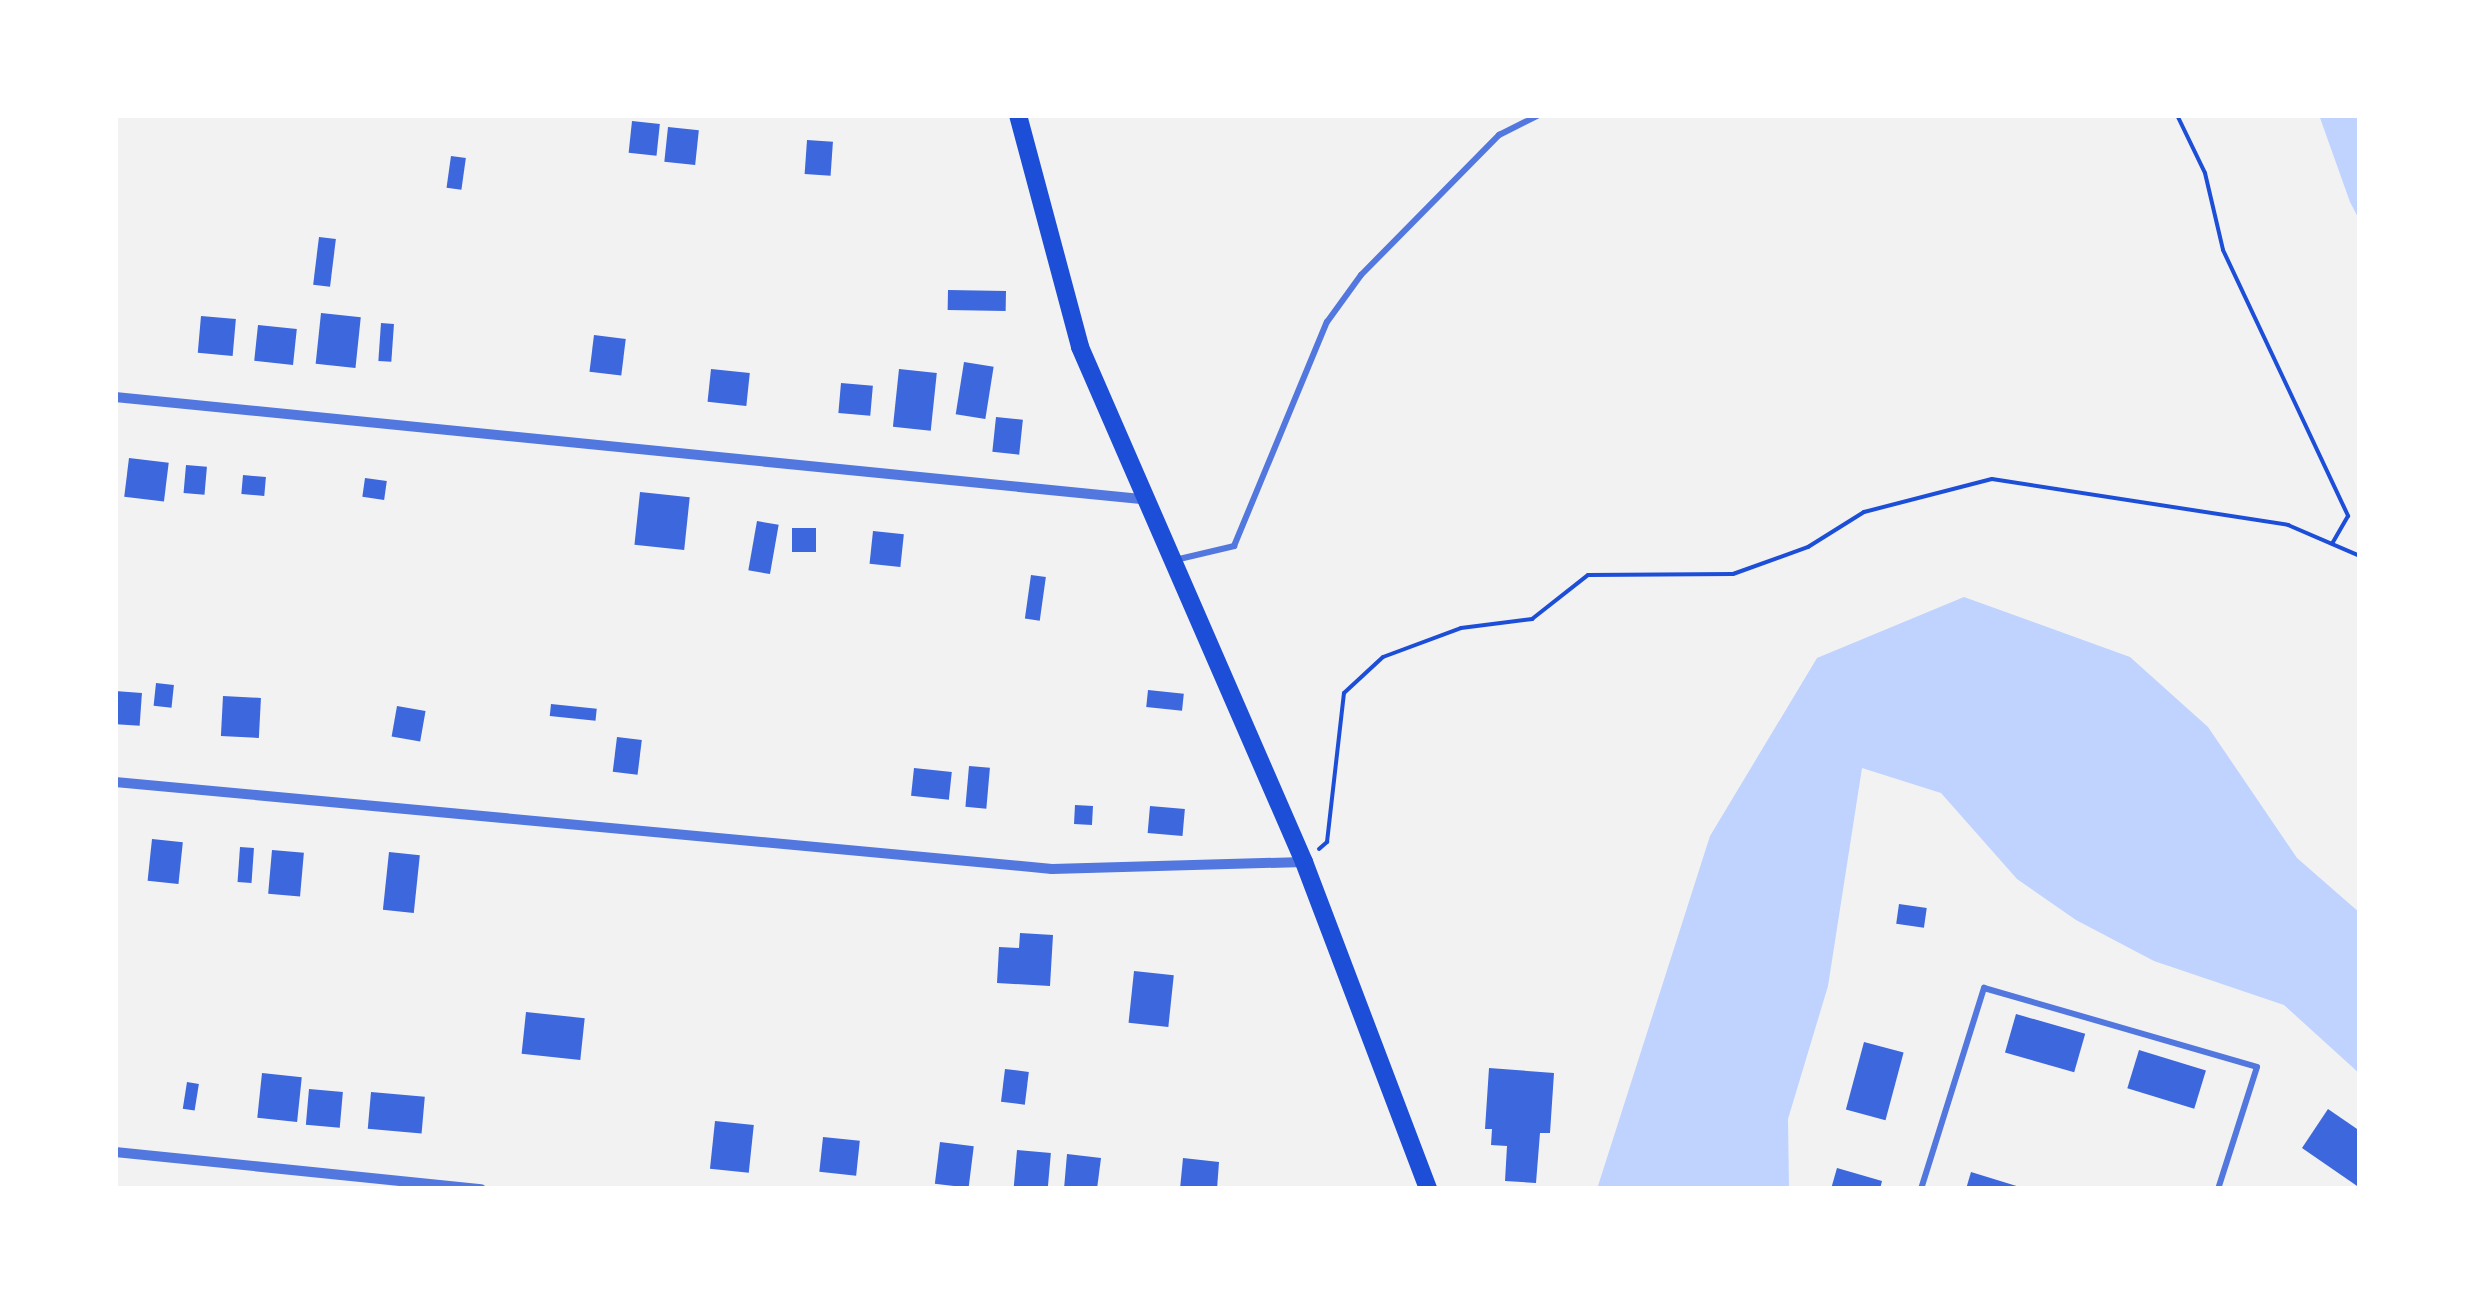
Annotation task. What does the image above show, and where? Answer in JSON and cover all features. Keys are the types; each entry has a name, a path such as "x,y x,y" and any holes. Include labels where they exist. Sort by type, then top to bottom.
{"main road":[{"path":"1018,115 1080,347 1141,499 1304,862 1428,1189"}],"street":[{"path":"115,397 1141,499"},
{"path":"115,782 1052,869 1304,862"},
{"path":"115,1152 481,1189"}],"lane":[{"path":"1168,560 1234,546 1327,322 1360,275 1499,135 1539,115"},
{"path":"1921,1189 1984,988 2257,1067 2218,1189"}],"path":[{"path":"2177,115 2205,173 2224,250 2348,516 2332,544"},
{"path":"1304,862 1327,842 1344,693 1383,657 1460,628 1532,619 1588,574 1733,574 1808,547 1864,512 1992,480 2288,525 2360,556"}],"water":[{"path":"2319,115 2360,115 2360,221 2350,202"},
{"path":"1964,597 2130,657 2208,727 2297,858 2360,913 2360,1074 2284,1005 2154,961 2076,920 2017,879 1941,793 1862,768 1828,986 1788,1119 1789,1189 1597,1189 1710,836 1817,658"}],"building":[{"path":"632,121 660,124 657,156 629,153"},
{"path":"668,127 699,130 695,165 664,162"},
{"path":"807,140 833,142 831,176 805,174"},
{"path":"451,156 466,158 461,190 447,188"},
{"path":"319,237 336,239 330,287 313,285"},
{"path":"948,290 1006,291 1006,311 948,310"},
{"path":"321,313 361,317 355,368 316,364"},
{"path":"201,316 236,319 233,356 198,353"},
{"path":"381,323 394,324 391,362 378,361"},
{"path":"258,325 297,329 293,365 254,361"},
{"path":"594,335 626,339 621,376 589,372"},
{"path":"964,362 994,367 985,419 956,414"},
{"path":"711,369 750,373 746,406 708,402"},
{"path":"899,369 937,373 931,431 893,427"},
{"path":"841,383 873,386 870,416 838,413"},
{"path":"996,417 1023,420 1019,455 992,452"},
{"path":"129,458 169,463 164,502 124,497"},
{"path":"186,465 207,467 204,495 184,493"},
{"path":"243,475 266,477 264,496 241,494"},
{"path":"365,478 387,481 384,500 362,497"},
{"path":"640,492 690,497 684,550 634,545"},
{"path":"757,521 779,525 770,574 748,570"},
{"path":"792,528 816,528 816,552 792,552"},
{"path":"873,531 904,534 900,567 870,564"},
{"path":"1031,575 1046,577 1040,621 1025,619"},
{"path":"156,683 174,685 171,708 154,706"},
{"path":"1148,690 1184,694 1182,711 1146,707"},
{"path":"115,691 142,693 140,726 115,724"},
{"path":"223,696 261,698 259,738 221,736"},
{"path":"551,704 597,709 595,721 550,716"},
{"path":"397,706 426,711 420,742 392,737"},
{"path":"617,737 642,740 638,775 613,772"},
{"path":"969,766 990,768 986,809 965,807"},
{"path":"914,768 952,772 949,800 911,796"},
{"path":"1075,805 1093,806 1092,825 1074,824"},
{"path":"1150,806 1185,809 1183,836 1148,833"},
{"path":"152,839 183,842 178,884 148,881"},
{"path":"240,847 254,848 252,883 238,882"},
{"path":"272,850 304,853 300,897 268,894"},
{"path":"389,852 420,855 414,913 383,910"},
{"path":"1899,904 1927,908 1924,928 1896,924"},
{"path":"1020,933 1053,935 1050,986 997,983 999,947 1019,948"},
{"path":"1134,971 1174,975 1168,1027 1129,1023"},
{"path":"526,1012 585,1018 580,1060 522,1054"},
{"path":"2016,1014 2085,1034 2074,1072 2005,1052"},
{"path":"1864,1042 1904,1053 1885,1120 1846,1110"},
{"path":"2139,1050 2206,1070 2194,1109 2127,1088"},
{"path":"1489,1068 1554,1073 1550,1133 1540,1133 1536,1183 1505,1181 1507,1146 1491,1145 1492,1129 1485,1129"},
{"path":"1005,1069 1029,1072 1025,1105 1001,1102"},
{"path":"262,1073 302,1077 297,1122 257,1118"},
{"path":"187,1082 199,1084 195,1111 183,1109"},
{"path":"309,1089 343,1092 340,1128 306,1125"},
{"path":"371,1092 425,1097 422,1134 368,1129"},
{"path":"2328,1109 2360,1131 2360,1188 2302,1148"},
{"path":"715,1121 754,1125 749,1173 710,1169"},
{"path":"823,1137 860,1141 856,1176 819,1172"},
{"path":"940,1142 974,1146 969,1188 935,1184"},
{"path":"1017,1150 1051,1153 1048,1189 1014,1189"},
{"path":"1067,1154 1101,1158 1097,1189 1064,1189"},
{"path":"1183,1158 1219,1162 1217,1189 1180,1189"},
{"path":"1837,1168 1882,1181 1880,1189 1831,1189"},
{"path":"1971,1172 2023,1188 2023,1189 1966,1189"}]}
